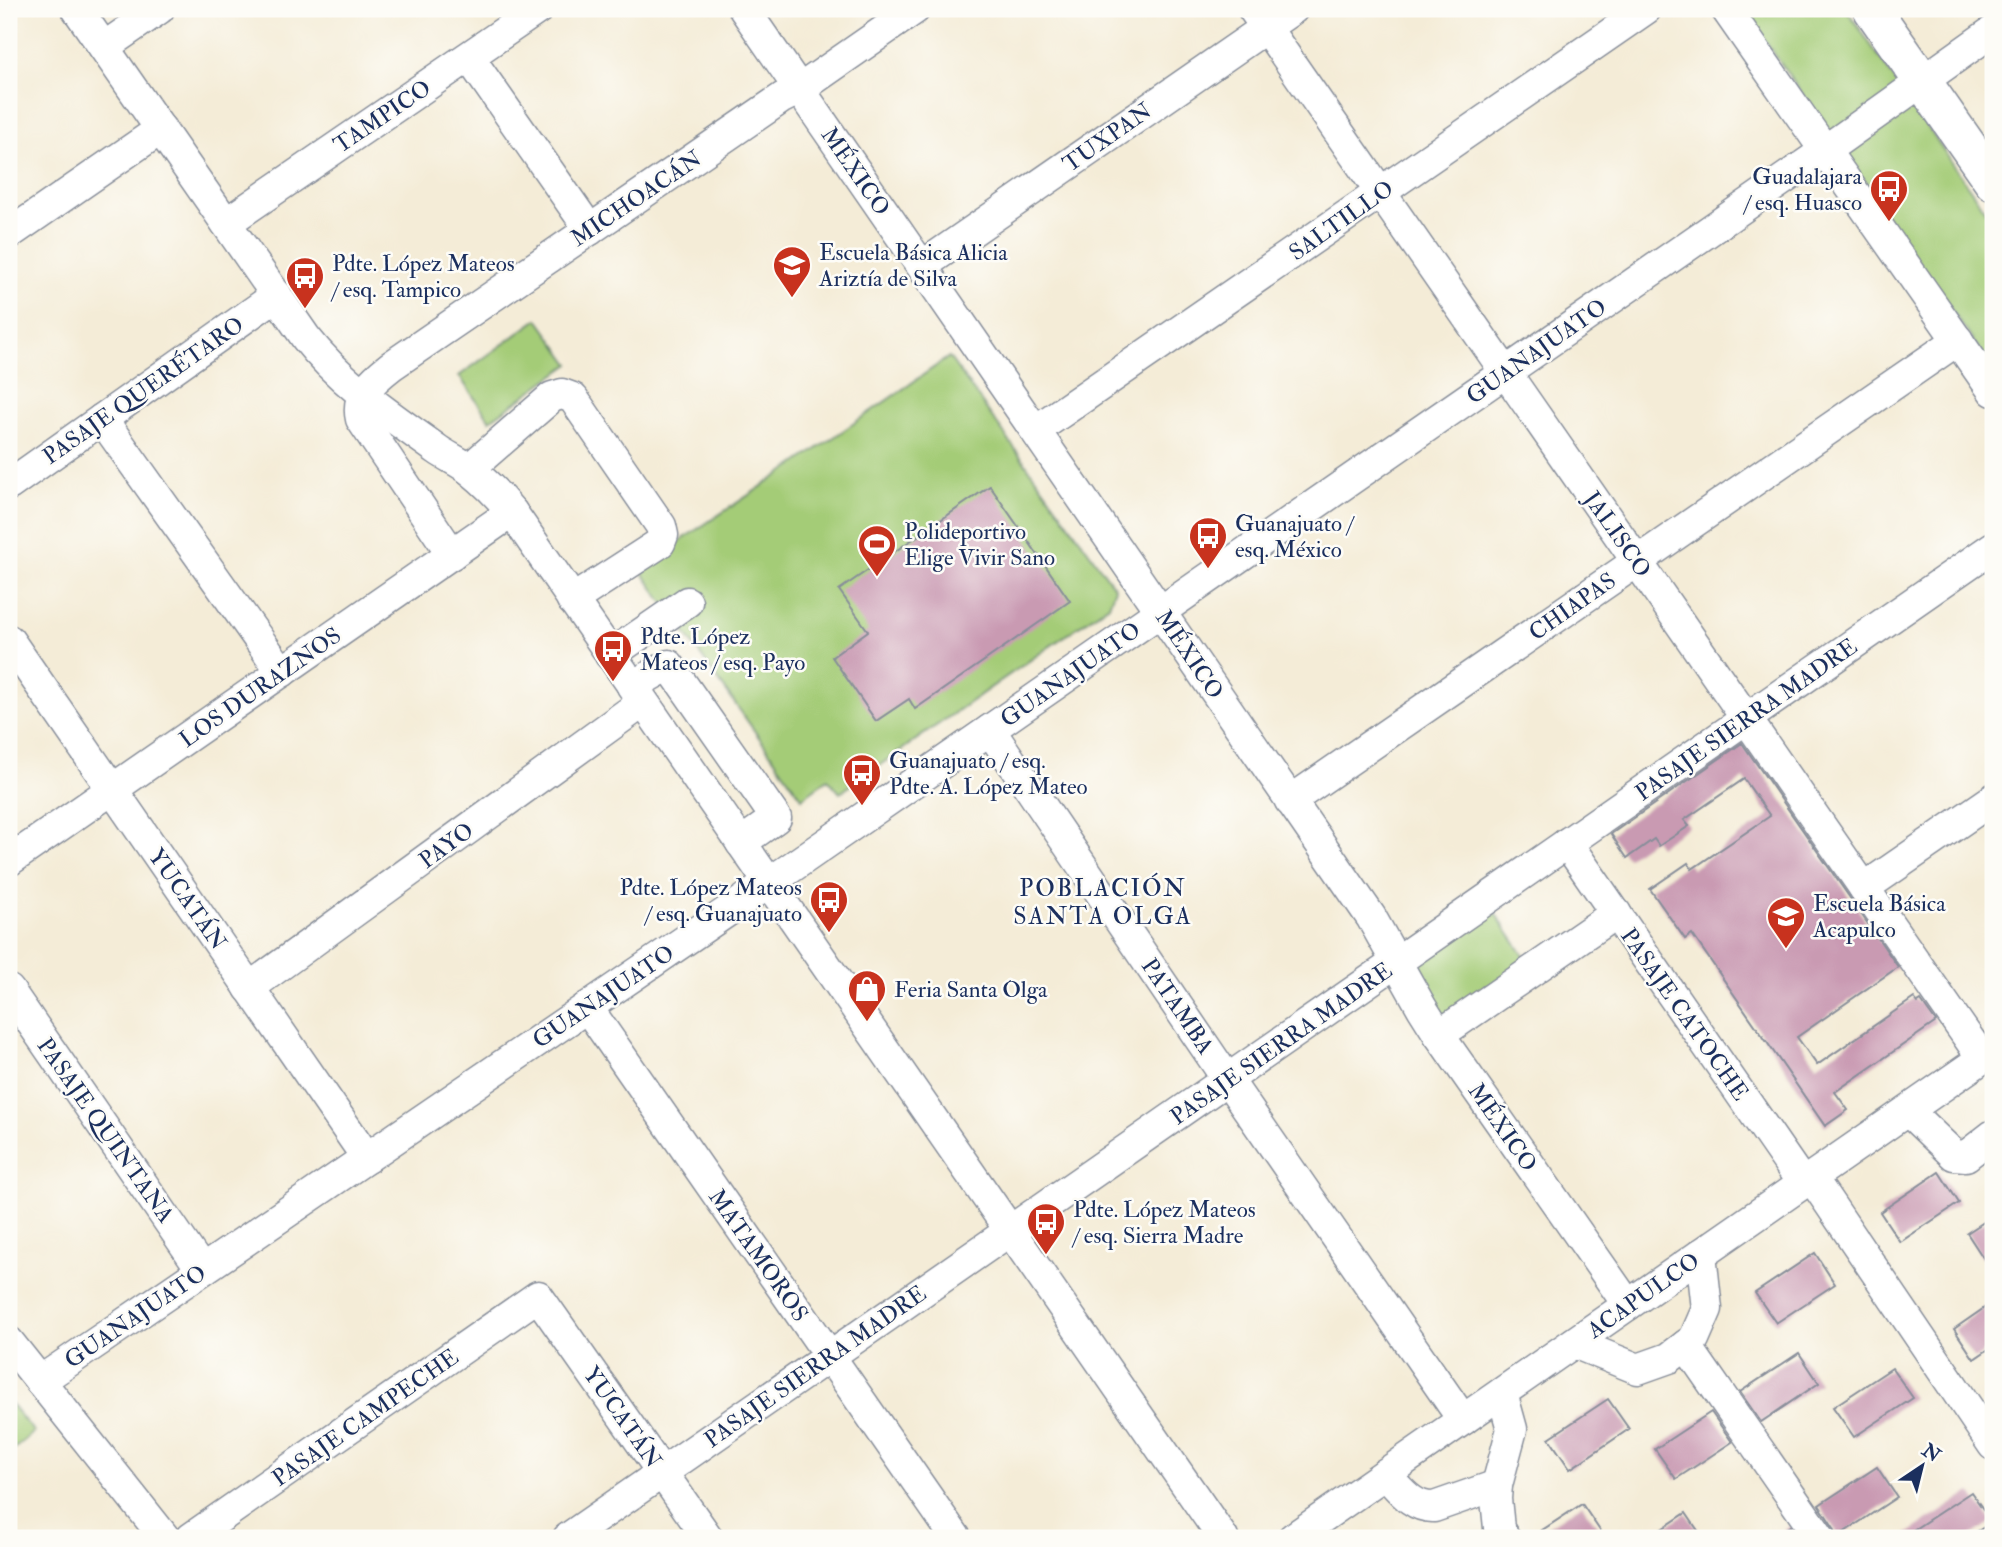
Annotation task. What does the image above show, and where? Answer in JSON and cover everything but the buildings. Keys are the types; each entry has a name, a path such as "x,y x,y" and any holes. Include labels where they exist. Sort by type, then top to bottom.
{"main road":[{"path":"1872,9 1993,181"}],"street":[{"path":"77,9 306,338 327,363 362,394 441,452 469,469 512,512 1223,1538"},
{"path":"104,47 159,9"},
{"name":"TAMPICO","path":"226,223 538,9"},
{"name":"MÉXICO","path":"744,9 1371,916 1439,1035 1628,1305"},
{"name":"MICHOACÁN","path":"362,394 391,366 915,9"},
{"name":"TUXPAN","path":"922,266 1259,18 1293,9"},
{"name":"SALTILLO","path":"1036,430 1646,9"},
{"path":"1726,9 1993,391"},
{"name":"JALISCO","path":"1259,18 1864,888 1988,1055"},
{"name":"GUANAJUATO","path":"40,1381 769,883 1826,150 1993,31"},
{"path":"469,57 590,230"},
{"path":"9,233 161,130"},
{"name":"PASAJE QUERÉTARO","path":"9,485 277,295"},
{"name":"CHIAPAS","path":"1290,801 1958,340"},
{"path":"362,394 359,402 360,419 452,554"},
{"path":"469,469 552,397 562,394 573,398 661,526 663,535 660,543 572,600"},
{"path":"102,419 282,672"},
{"name":"LOS DURAZNOS","path":"9,861 512,512"},
{"name":"PASAJE SIERRA MADRE","path":"568,1538 1993,547"},
{"path":"611,655 687,603"},
{"name":"YUCATÁN","path":"9,640 367,1158"},
{"name":"PAYO","path":"249,988 638,694 669,665 776,818 741,843"},
{"name":"PATAMBA","path":"990,730 1462,1420"},
{"path":"1864,888 1993,799"},
{"name":"PASAJE CATOCHE","path":"1567,844 1993,1445"},
{"path":"1439,1035 1616,914"},
{"name":"PASAJE QUINTANA","path":"9,990 202,1270"},
{"name":"MATAMOROS","path":"587,1007 956,1538"},
{"name":"ACAPULCO","path":"1293,1538 1988,1055"},
{"path":"1908,1111 1954,1155 1966,1156 1993,1135"},
{"path":"1574,1343 1638,1369 1669,1358 1694,1339 1707,1309 1701,1254"},
{"name":"YUCATÁN","path":"538,1296 708,1538"},
{"name":"PASAJE CAMPECHE","path":"191,1538 538,1296"},
{"path":"9,1342 165,1538"},
{"path":"1686,1345 1820,1538"},
{"path":"1502,1393 1512,1429 1497,1485 1499,1528 1504,1538"},
{"path":"1385,1474 1417,1506 1426,1507 1434,1507 1497,1485"}],"green space":[{"path":"1743,9 1846,9 1993,222 1993,370"},
{"path":"538,319 570,364 490,420 459,376"},
{"name":"Polideportivo Elige Vivir Sano","path":"949,357 1115,588 1109,605 840,793 828,779 802,798 639,568"},
{"path":"1493,910 1527,960 1441,1021 1412,966"},
{"path":"9,1402 34,1432 9,1453"}],"place":[{"name":"Guadalajara / esq. Huasco","path":"1889,223"},
{"name":"Escuela Básica Alicia Ariztía de Silva","path":"792,299"},
{"name":"Pdte. López Mateos / esq. Tampico","path":"305,310"},
{"name":"Guanajuato / esq. México","path":"1208,570"},
{"name":"Polideportivo Elige Vivir Sano","path":"877,578"},
{"name":"Pdte. López Mateos / esq. Payo","path":"613,683"},
{"name":"Guanajuato / esq. Pdte. A. López Mateo","path":"862,807"},
{"name":"Pdte. López Mateos / esq. Guanajuato","path":"829,934"},
{"name":"Escuela Básica Acapulco","path":"1786,950"},
{"name":"Feria Santa Olga","path":"867,1023"},
{"name":"Pdte. López Mateos / esq. Sierra Madre","path":"1046,1256"}],"district":[{"name":"POBLACIÓN SANTA OLGA","path":"1103,902"}]}
